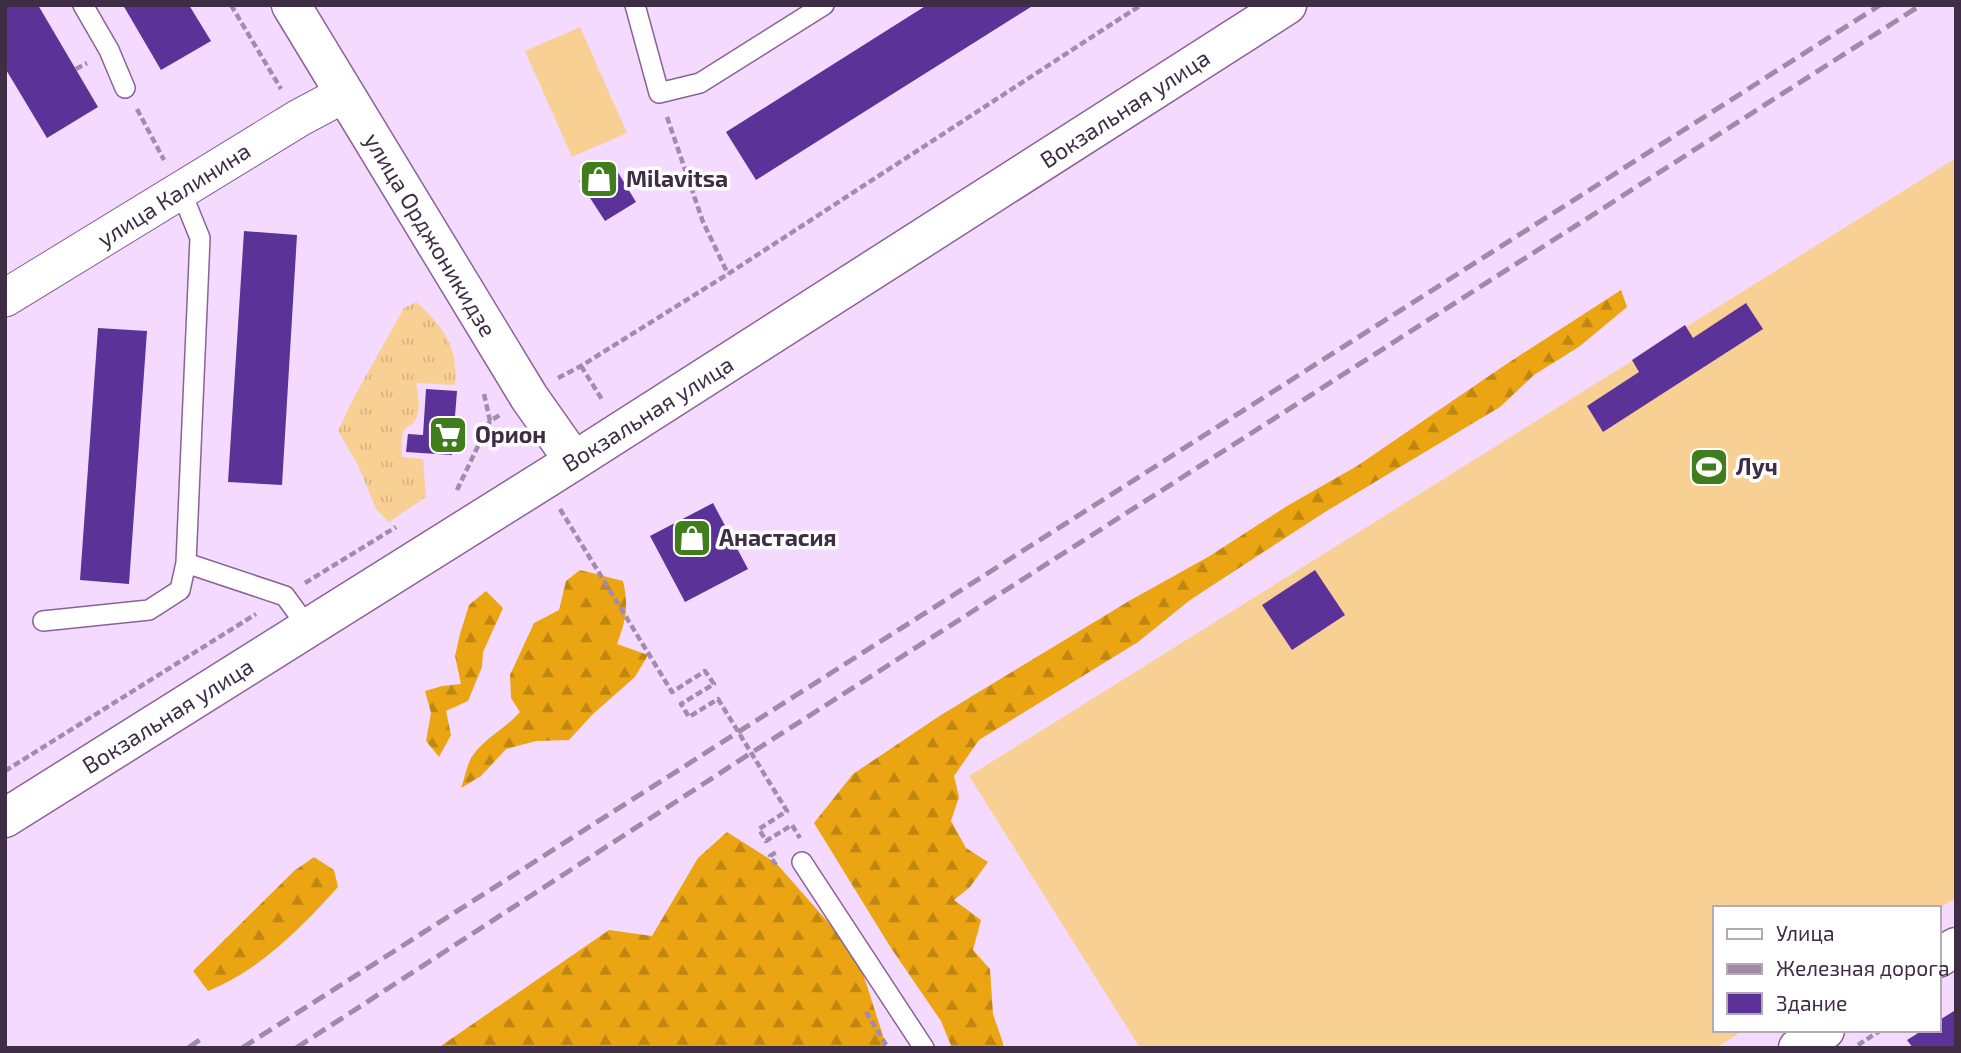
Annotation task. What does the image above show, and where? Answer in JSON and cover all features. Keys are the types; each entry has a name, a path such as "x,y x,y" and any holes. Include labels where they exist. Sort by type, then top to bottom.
{"street":[{"name":"улица Орджоникидзе","path":"291,5 529,397 574,461"},
{"name":"Вокзальная улица","path":"5,818 574,461 1287,5"},
{"name":"улица Калинина","path":"5,299 299,118 344,94"},
{"path":"1940,957 1956,947"},
{"path":"1798,1048 1822,1032"}],"lane":[{"path":"83,5 109,50 125,88"},
{"path":"641,8 659,93 700,83 824,5"},
{"path":"43,621 149,610 180,590 186,563 200,237 181,191"},
{"path":"186,563 285,596 309,629"},
{"path":"802,862 924,1048"}],"path":[{"path":"483,389 490,422 727,274 1141,5"},
{"path":"125,88 181,191"},
{"path":"659,93 703,222 727,274"},
{"path":"559,508 672,692 705,671 714,684 681,704 689,717 718,699 788,811 759,828 766,841 792,825 801,838 790,844"},
{"path":"771,856 780,850"},
{"path":"1853,1048 1878,1032"}],"green space":[{"path":"580,27 627,133 572,157 525,51"},
{"name":"Луч","path":"1956,158 1956,898 1940,908 1713,906 1713,1032 1741,1032 1716,1048 1140,1048 969,776"},
{"path":"1621,290 1627,307 1580,346 1534,375 1500,407 1325,512 1190,600 1138,642 979,740 954,776 959,797 951,821 966,848 988,862 970,887 954,900 981,920 973,950 990,969 993,1014 1003,1048 952,1048 941,1021 891,948 814,823 853,774 941,715 1357,466"},
{"path":"416,302 434,319 447,338 454,360 455,385 416,383 418,413 414,422 403,432 402,457 423,459 426,497 389,522 376,509 358,465 338,431 404,308"},
{"path":"580,570 623,581 626,613 617,644 648,655 635,677 593,714 569,740 536,741 506,749 481,776 461,788 473,755 520,712 511,698 510,675 534,623 559,610 566,581"},
{"path":"486,591 503,608 483,652 482,667 468,701 446,711 451,735 439,757 426,741 431,713 425,691 461,684 455,656 460,634 469,605"},
{"path":"727,832 776,863 857,955 887,1048 438,1048 609,930 652,936 698,858"},
{"path":"314,857 334,870 338,887 295,932 262,960 227,983 208,991 193,971 294,871"}],"building":[{"path":"5,5 38,5 98,107 47,138 5,68"},
{"path":"123,5 189,5 211,41 161,70"},
{"path":"927,5 1034,5 756,180 726,132"},
{"path":"611,161 636,202 605,221 579,181"},
{"path":"244,231 297,235 282,485 228,482"},
{"path":"1746,303 1763,329 1603,432 1587,406 1639,372 1632,360 1685,325 1693,338"},
{"path":"98,328 147,331 129,584 80,580"},
{"path":"426,389 457,391 452,455 406,452 408,434 423,435"},
{"path":"713,503 748,569 685,602 650,536"},
{"path":"1315,570 1345,615 1292,650 1262,605"},
{"path":"1954,1011 1956,1013 1956,1048 1913,1048 1907,1040 1920,1032 1940,1032 1940,1020"}],"railway":[{"path":"242,1048 1880,5"},
{"path":"296,1048 751,753 1921,5"},
{"path":"188,1048 201,1039"}],"place":[{"name":"Milavitsa","path":"599,179"},
{"name":"Орион","path":"448,435"},
{"name":"Луч","path":"1709,467"},
{"name":"Анастасия","path":"692,538"}]}
